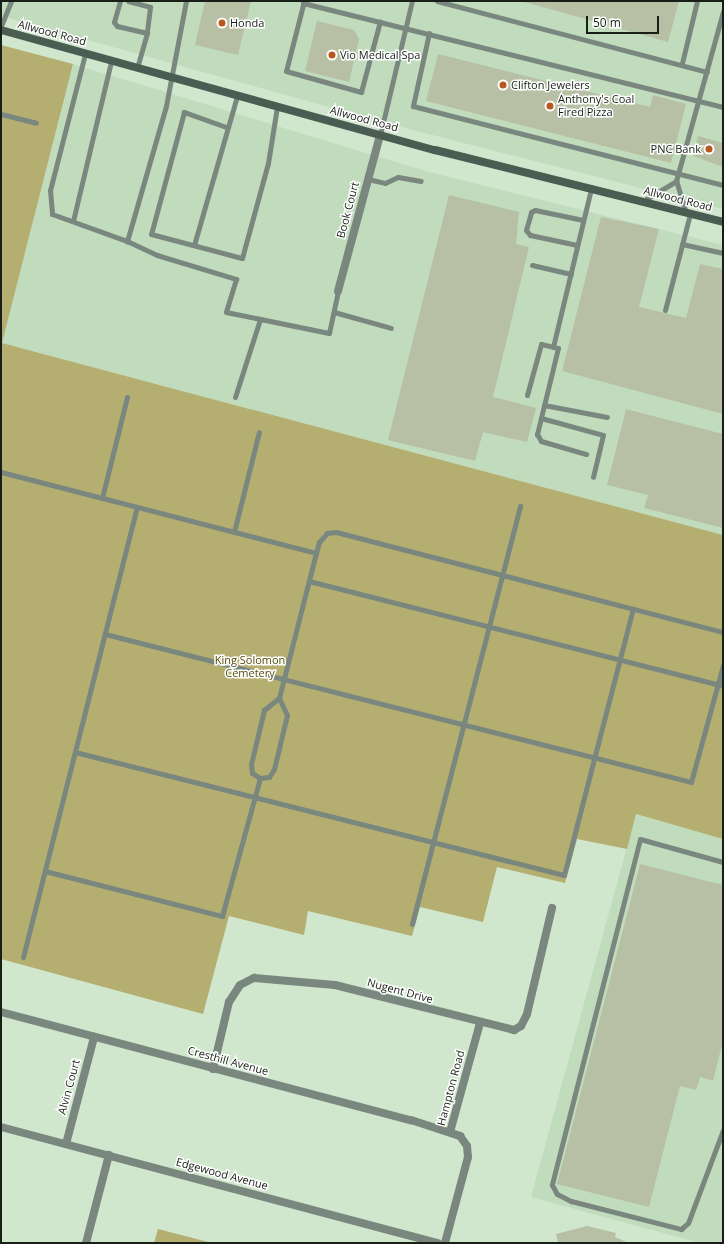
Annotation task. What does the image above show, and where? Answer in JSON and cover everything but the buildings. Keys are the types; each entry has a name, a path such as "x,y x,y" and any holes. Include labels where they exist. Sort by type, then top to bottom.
{"main road":[{"name":"Allwood Road","path":"1,30 380,135 723,222"}],"street":[{"name":"Book Court","path":"338,291 380,135"},
{"name":"Nugent Drive","path":"213,1069 229,1002 240,985 254,978 335,985 480,1024 514,1030 525,1020 552,908"},
{"name":"Cresthill Avenue","path":"1,1012 450,1132"},
{"name":"Hampton Road","path":"445,1243 468,1158 464,1141 450,1132 480,1024"},
{"name":"Alvin Court","path":"66,1144 94,1036"},
{"name":"Edgewood Avenue","path":"1,1127 438,1243"},
{"path":"86,1243 109,1155"}],"lane":[{"path":"1,26 11,1"},
{"path":"120,1 114,22 117,26 147,33"},
{"path":"128,1 150,7 147,33 137,68"},
{"path":"127,241 166,106 170,77 186,1"},
{"path":"380,135 412,1"},
{"path":"437,1 682,63 707,72"},
{"path":"682,63 697,1"},
{"path":"380,21 361,92 286,70 303,2 406,27 699,102 723,107"},
{"path":"665,310 682,244 688,213 676,181 723,11"},
{"path":"429,33 413,106 723,185"},
{"path":"85,54 50,190 52,214 127,241 158,255 236,279 226,312 329,333 338,291"},
{"path":"73,221 111,61"},
{"path":"194,245 226,127 237,96"},
{"path":"226,127 184,112 151,234 242,258 268,163 277,107"},
{"path":"1,114 36,123"},
{"path":"368,179 385,183 398,177 421,181"},
{"path":"642,201 676,181"},
{"path":"553,347 590,189"},
{"path":"577,245 530,235 526,230 531,212 535,210 583,220"},
{"path":"682,244 723,253"},
{"path":"532,265 571,274"},
{"path":"334,312 391,328"},
{"path":"235,397 260,319"},
{"path":"528,395 541,344 558,348 537,434 541,441 586,454"},
{"path":"102,498 127,397"},
{"path":"544,405 607,417"},
{"path":"541,418 603,435 592,477"},
{"path":"234,532 259,432"},
{"path":"1,472 316,553"},
{"path":"412,924 520,506"},
{"path":"23,957 137,507"},
{"path":"279,698 269,703 262,718 251,764 252,773 260,778 269,777 274,769 287,715 279,698 316,553 323,537 336,532 723,632"},
{"path":"309,581 489,625 720,686"},
{"path":"75,752 564,875 633,609"},
{"path":"104,634 284,677 691,782 720,686 723,666"},
{"path":"45,871 222,916 260,778"},
{"path":"723,862 640,839 552,1185 557,1194 571,1201 681,1229 688,1223 723,1130"},
{"path":"716,1147 723,1146"}],"shaded area":[{"path":"1,1 723,1 723,209 401,127 1,16"},
{"path":"73,64 429,172 723,245 723,535 2,343"},
{"path":"636,814 723,839 723,1243 700,1243 531,1197"}],"green space":[{"name":"King Solomon Cemetery","path":"1,45 73,64 2,343 723,535 723,839 636,814 627,849 577,839 565,883 497,867 483,922 420,907 412,936 308,911 304,935 229,916 203,1014 1,959"},
{"path":"158,1229 212,1243 154,1243"}],"place":[{"name":"Honda","path":"222,23"},
{"name":"Vio Medical Spa","path":"332,55"},
{"name":"Clifton Jewelers","path":"503,85"},
{"name":"Anthony's Coal Fired Pizza","path":"550,106"},
{"name":"PNC Bank","path":"709,149"}]}
